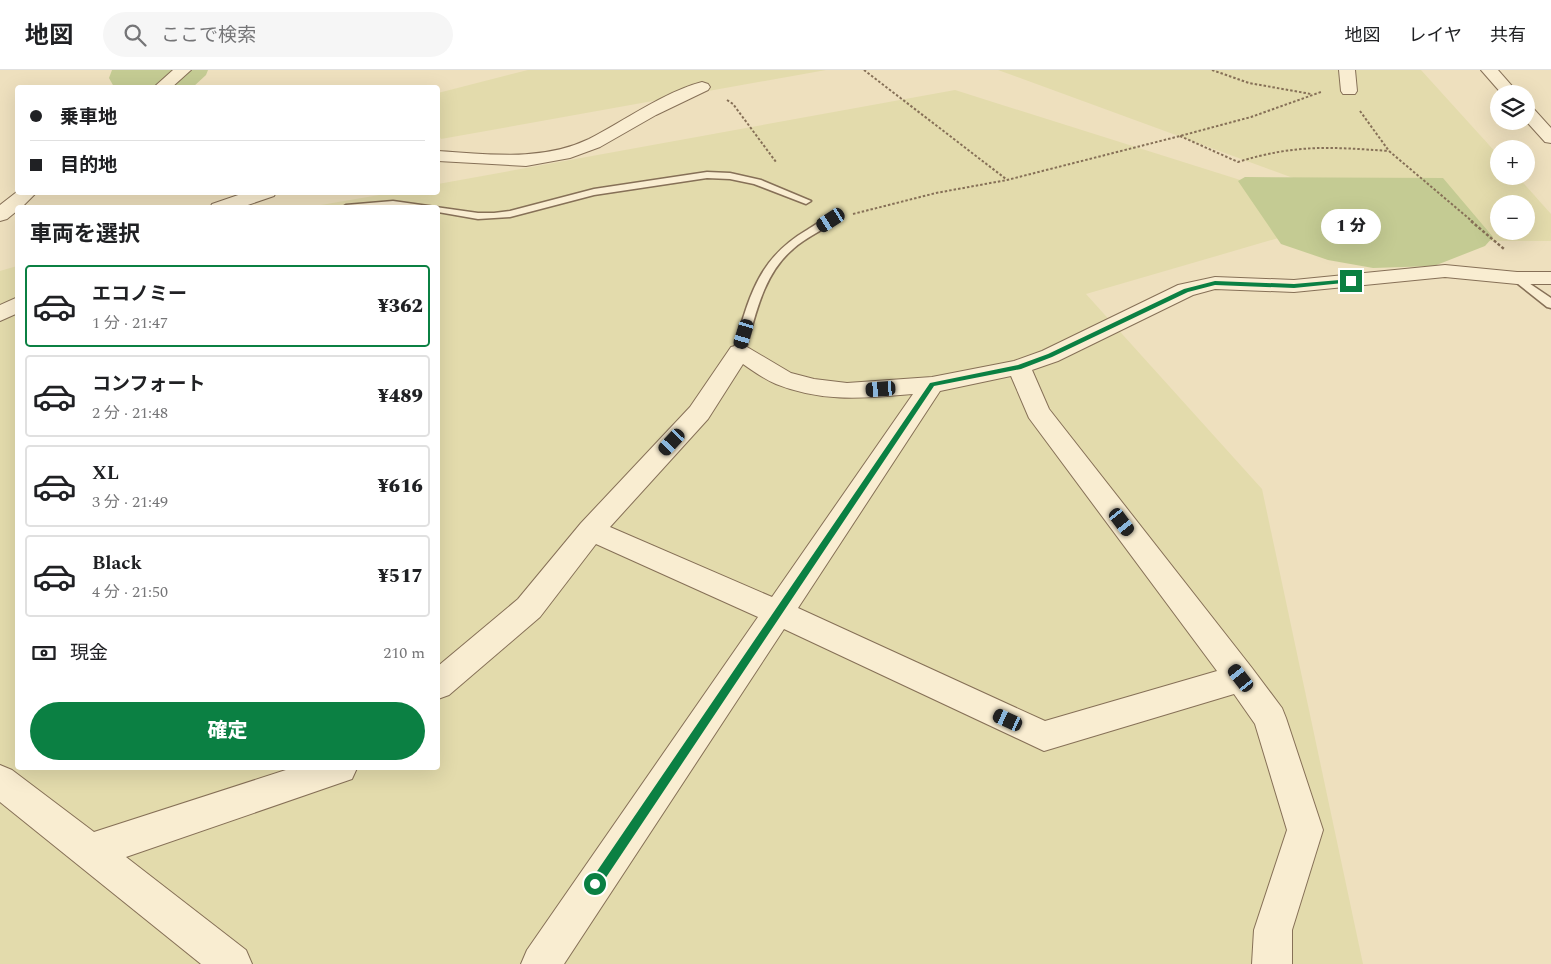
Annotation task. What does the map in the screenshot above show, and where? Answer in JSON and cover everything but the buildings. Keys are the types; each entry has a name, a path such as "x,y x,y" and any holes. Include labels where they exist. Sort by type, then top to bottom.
{"street":[{"path":"165,85 183,70"},
{"path":"1347,70 1349,91"},
{"path":"1489,70 1503,85"},
{"path":"440,156 526,161 564,154 594,144 650,111 702,87"},
{"path":"1535,121 1551,138"},
{"path":"0,215 24,195"},
{"path":"228,205 258,195"},
{"path":"440,683 529,608 591,530 699,413 739,352 783,378 812,387 847,391 932,384 1019,367 1050,356 1186,290 1215,283 1294,286 1445,271 1517,278 1546,278"},
{"path":"0,314 15,305"},
{"path":"1019,367 1038,412 1270,718 1305,830 1273,930 1272,964"},
{"path":"541,964 932,384"},
{"path":"591,530 778,613 1044,736 1241,678"},
{"path":"90,851 334,770"},
{"path":"0,781 232,964"}],"lane":[{"path":"440,208 478,216 510,214 594,192 707,175 730,176 757,182 806,201"},
{"path":"381,205 403,205"},
{"path":"739,352 755,298 770,268 788,248 831,220"},
{"path":"1517,278 1551,304"}],"path":[{"path":"864,70 1007,180"},
{"path":"1212,70 1248,83 1312,94"},
{"path":"702,87 733,104 806,201"},
{"path":"831,220 936,193 1007,180 1180,136 1252,117 1327,90 1349,91 1352,100 1390,151 1494,241 1546,278"},
{"path":"1180,136 1238,162 1270,152 1296,147 1390,151"}],"shaded area":[{"path":"528,70 826,70 441,139 440,92"},
{"path":"998,70 1421,70 1490,146 1490,185 1525,185 1534,195 1490,195 1490,240 1535,240 1535,196 1551,214 1551,241 1465,241"},
{"path":"955,90 1354,216 1086,294 1262,489 1363,964 0,964 0,271 15,267 15,770 440,770 440,205 321,205 379,195 440,195 440,184"}],"green space":[{"path":"112,70 208,70 206,75 195,85 113,85 109,78"},
{"path":"1245,177 1443,178 1490,233 1490,240 1485,246 1434,266 1373,268 1328,260 1281,244 1238,181"}],"route":[{"path":"595,884 932,384 1019,367 1050,356 1186,290 1215,283 1294,286 1351,281"}]}
